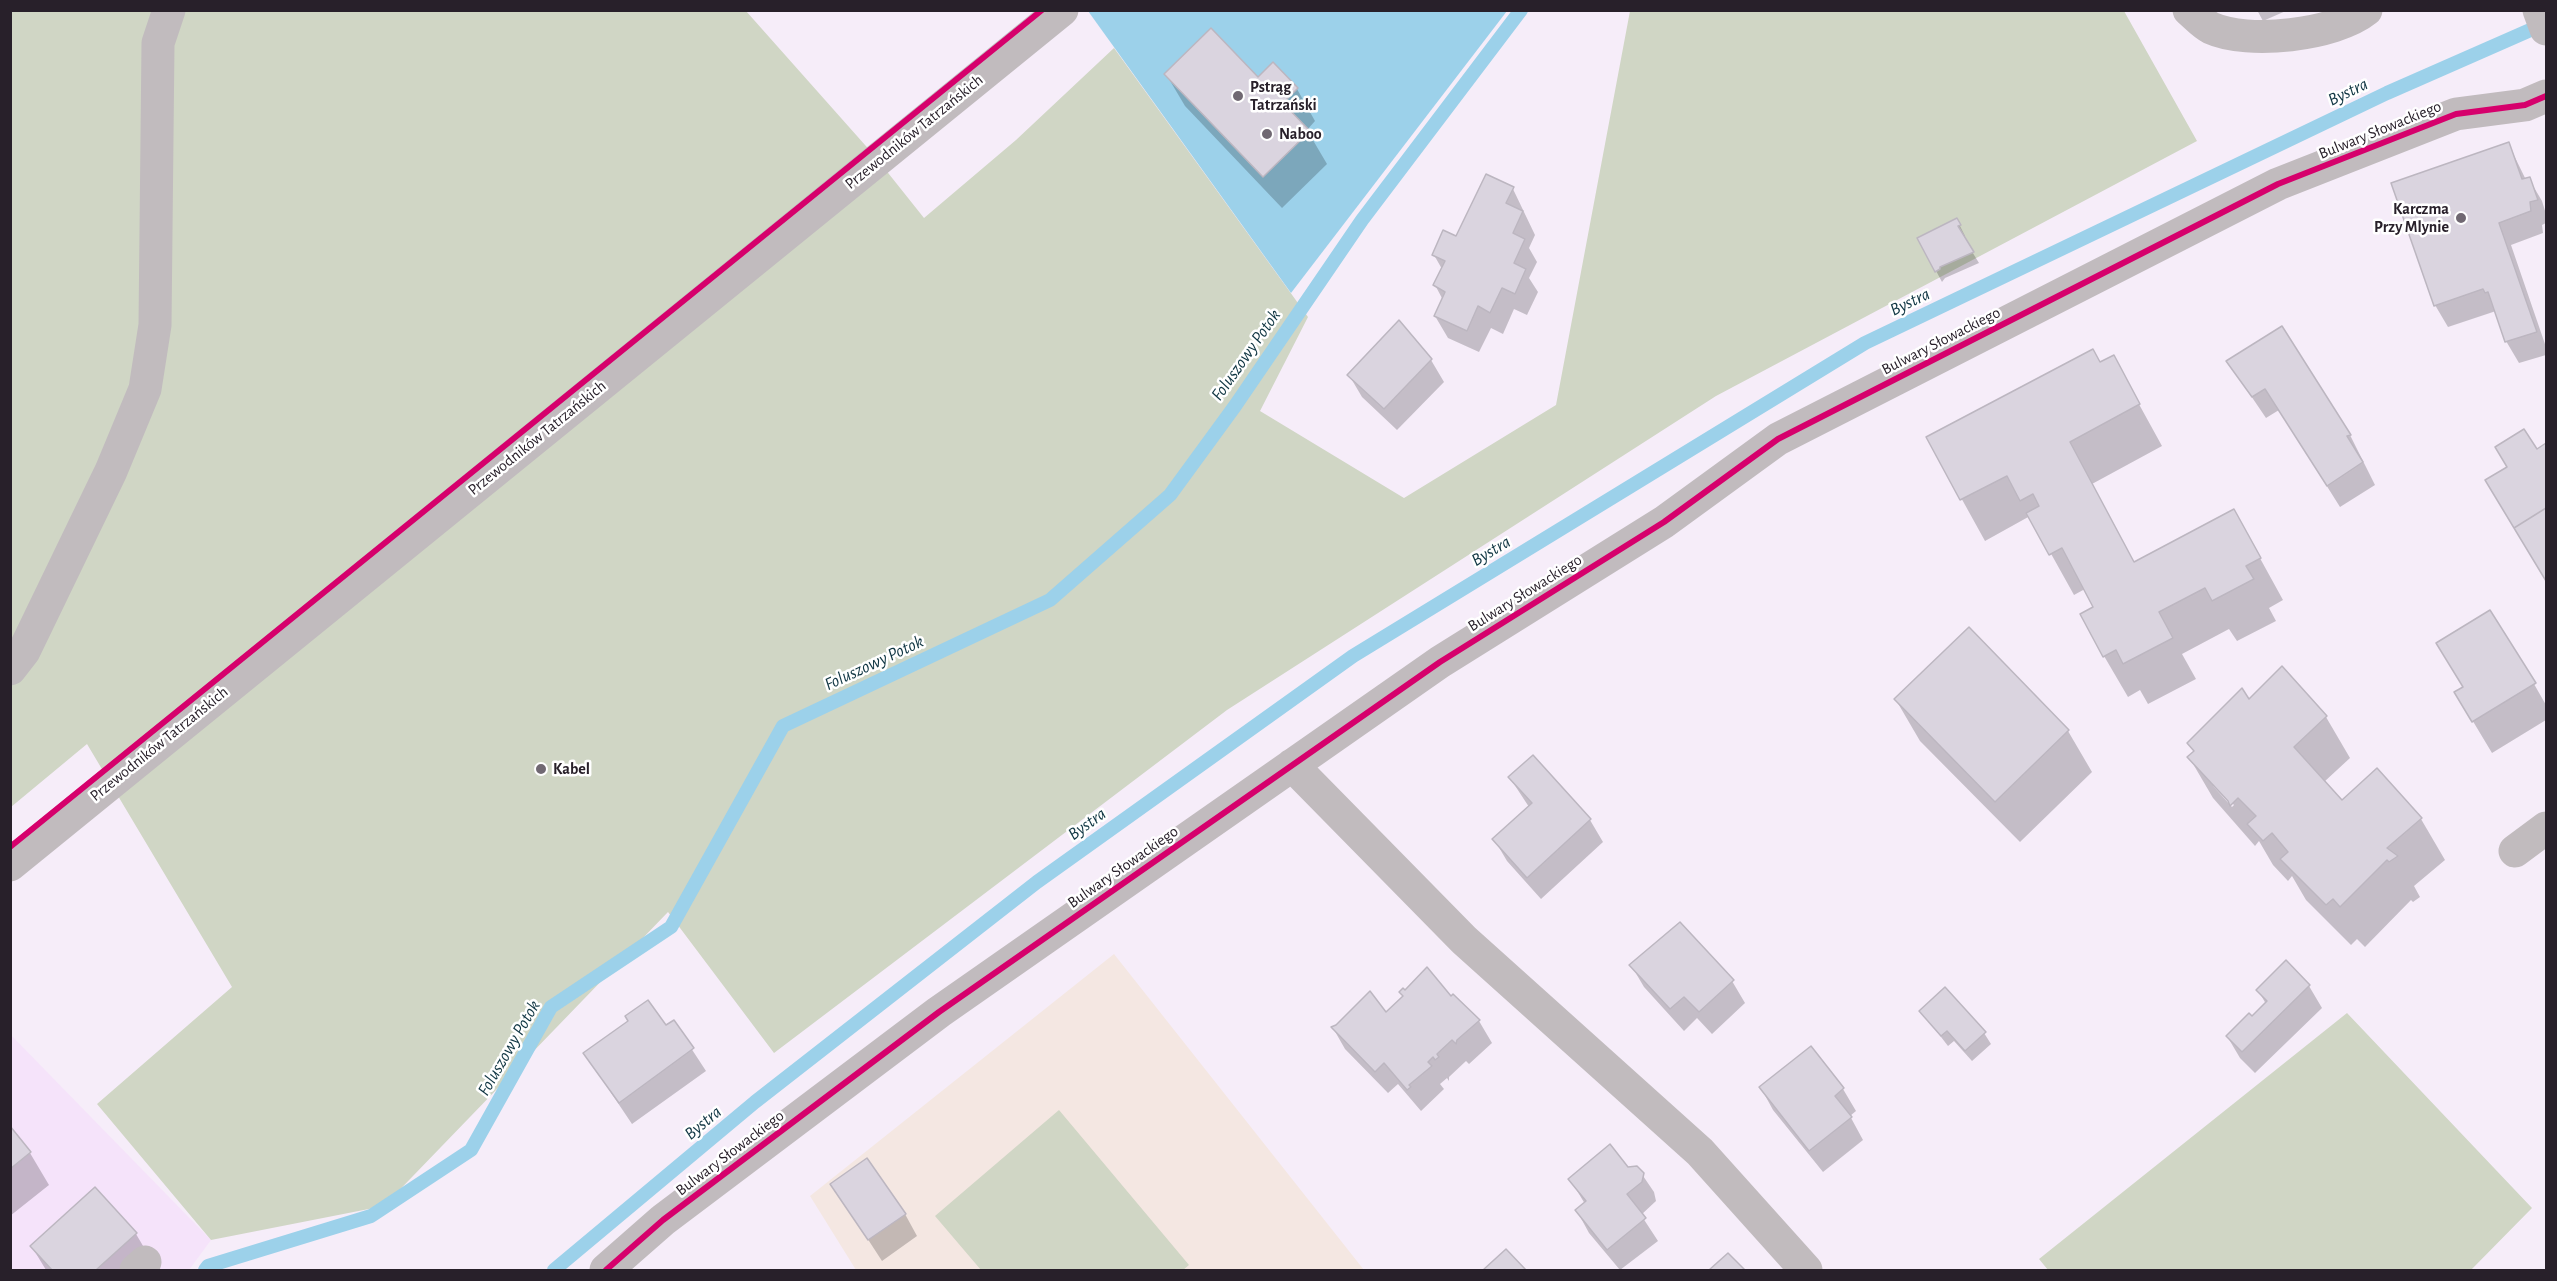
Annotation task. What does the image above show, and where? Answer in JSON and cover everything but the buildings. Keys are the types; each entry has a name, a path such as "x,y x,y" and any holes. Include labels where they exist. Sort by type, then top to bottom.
{"street":[{"path":"10,669 24,651 111,471 145,390 155,326 158,43 169,10"},
{"name":"Przewodników Tatrzańskich","path":"10,865 1062,10"},
{"path":"2189,10 2211,28 2236,34 2271,36 2310,32 2354,20 2366,10"},
{"path":"2539,10 2547,29"},
{"name":"Bulwary Słowackiego","path":"606,1270 663,1220 939,1012 1440,662 1664,522 1778,439 2278,184 2456,114 2525,105 2547,96"},
{"path":"1292,765 1464,940 1700,1152 1806,1270"},
{"path":"2515,851 2547,828"}],"shaded area":[{"path":"1114,954 1364,1270 856,1270 810,1196"},
{"path":"10,1034 211,1240 189,1270 11,1270"}],"green space":[{"path":"11,11 746,11 873,154 924,218 1016,140 1114,48 1308,317 1260,411 1404,498 1556,405 1630,11 2124,11 2197,141 1716,396 1227,710 774,1053 668,912 384,1206 211,1240 97,1104 232,987 87,744 11,807"},
{"path":"2347,1013 2532,1208 2471,1270 2048,1270 2039,1259"},
{"path":"1059,1110 1189,1265 1183,1270 981,1270 935,1216"}],"water":[{"path":"1088,11 1507,11 1291,293"}],"waterway":[{"name":"Foluszowy Potok","path":"205,1270 208,1266 371,1216 471,1150 551,1007 671,927 783,726 1050,600 1170,495 1235,406 1362,220 1521,10"},
{"name":"Bystra","path":"554,1270 755,1102 1037,882 1353,656 1865,343 2387,93 2544,24"}],"cycle path":[{"path":"10,847 1042,10"},
{"path":"606,1270 663,1220 939,1012 1440,662 1664,522 1778,439 2278,184 2456,114 2525,105 2546,96"}],"place":[{"name":"Pstrąg Tatrzański","path":"1238,96"},
{"name":"Naboo","path":"1267,134"},
{"name":"Karczma Przy Mlynie","path":"2461,218"},
{"name":"Kabel","path":"541,769"}]}
